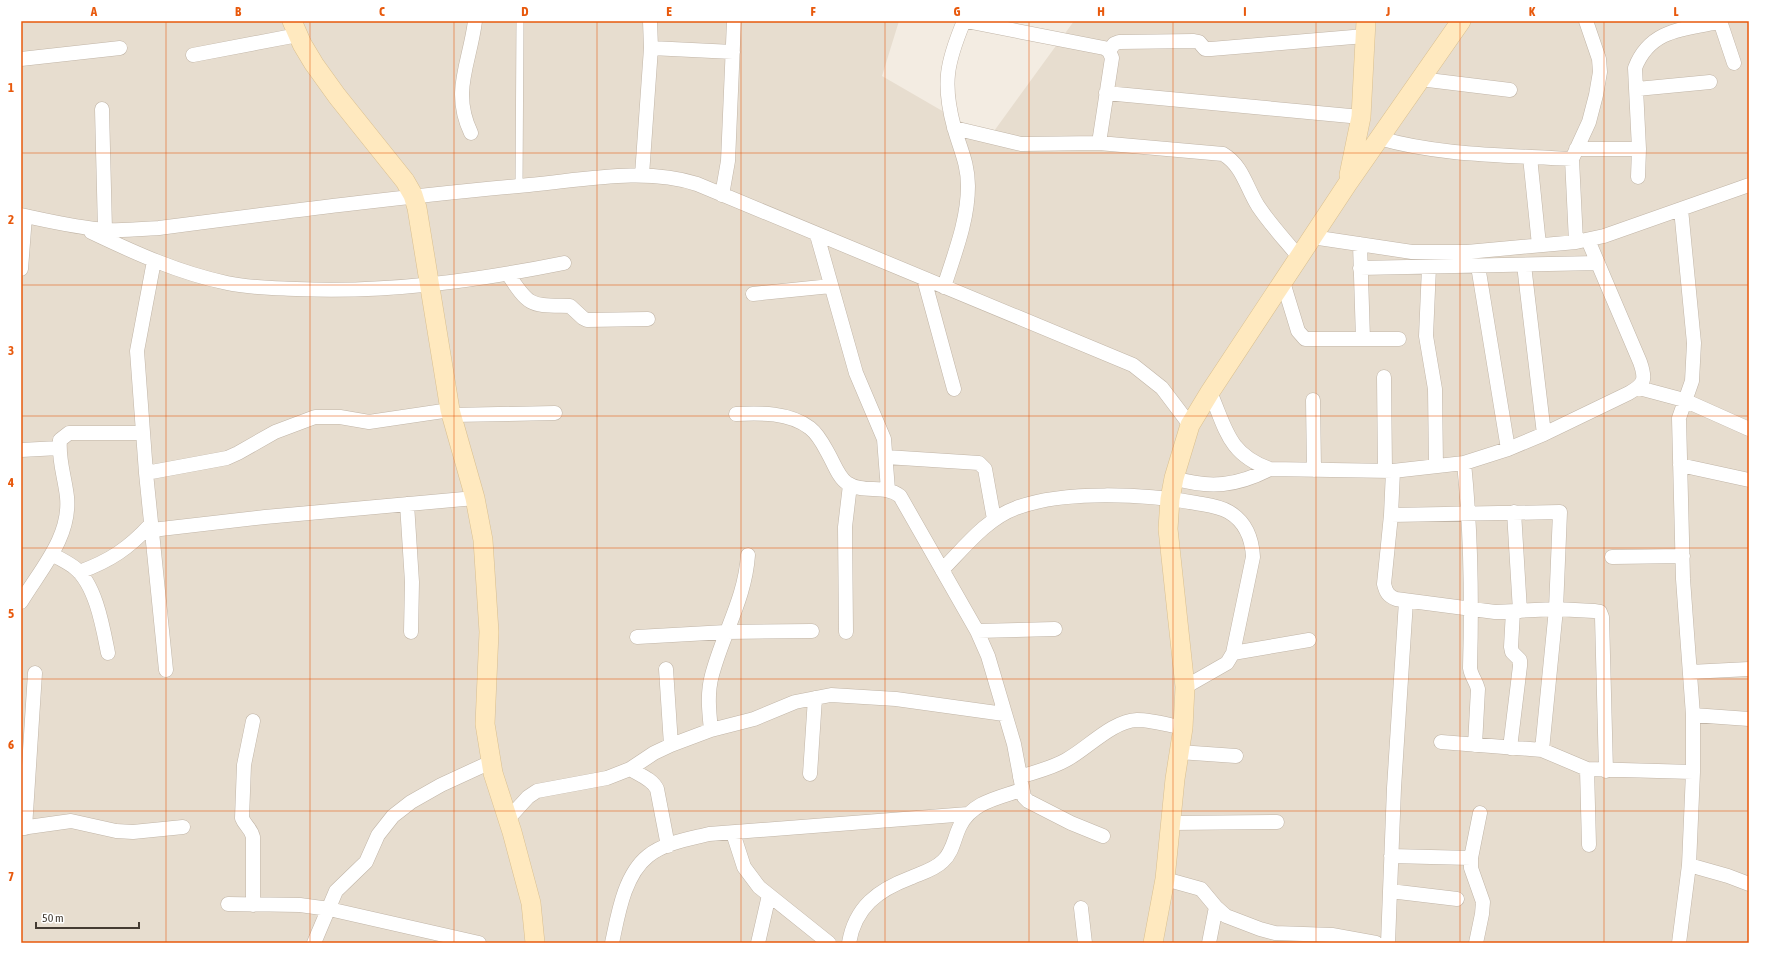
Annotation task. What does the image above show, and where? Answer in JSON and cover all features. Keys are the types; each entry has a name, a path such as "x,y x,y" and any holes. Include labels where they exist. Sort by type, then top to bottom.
{"street":[{"path":"471,133 464,119 461,89 475,21"},
{"path":"642,175 651,48 650,21"},
{"path":"722,195 728,161 734,21"},
{"path":"944,287 967,208 968,185 965,157 954,128 947,98 947,76 952,50 965,21 1104,48 1109,51 1112,58 1099,143"},
{"path":"1153,943 1165,879 1183,728 1185,687 1168,529 1170,499 1174,478 1190,426 1210,392 1348,183 1461,21"},
{"path":"1210,392 1232,443 1244,457 1256,464 1270,469 1389,471 1464,463 1508,449 1544,434 1639,388 1643,382 1643,372 1598,263 1582,241 1574,154 1589,122 1600,72 1599,59 1588,32 1586,21"},
{"path":"1638,177 1639,149 1635,68 1638,59 1646,47 1658,38 1671,32 1720,21 1734,63"},
{"path":"193,55 295,28 314,64 337,96 405,181 413,195 417,208 451,413 475,498 483,540 489,632 485,724 491,762 531,903 535,943"},
{"path":"1109,51 1114,44 1119,42 1194,41 1199,42 1205,49 1211,49 1365,28 1362,117 1348,183"},
{"path":"21,60 120,48"},
{"path":"651,48 733,52"},
{"path":"1420,79 1510,90"},
{"path":"1636,89 1710,82"},
{"path":"1106,93 1362,117"},
{"path":"102,109 105,230"},
{"path":"954,128 1021,144 1099,143 1223,154 1236,164 1242,171 1248,189 1259,207 1299,257"},
{"path":"1379,138 1406,146 1426,149 1471,154 1530,157 1639,149"},
{"path":"1530,157 1540,245"},
{"path":"21,269 23,216 105,230 126,230 159,228 413,195 642,175 680,179 1133,365 1162,388 1190,426"},
{"path":"1312,237 1418,252 1467,252 1582,241 1681,209 1747,190"},
{"path":"1679,943 1689,865 1693,772 1693,715 1683,556 1679,418 1684,400 1692,382 1694,343 1681,209"},
{"path":"78,226 154,261 194,275 228,284 271,288 338,291 430,286 508,274 564,263"},
{"path":"817,234 856,373 884,439 888,490"},
{"path":"1360,244 1362,339"},
{"path":"154,261 137,350 142,433 166,670"},
{"path":"1360,268 1598,263"},
{"path":"1524,264 1544,434"},
{"path":"1429,266 1426,336 1435,389 1436,466"},
{"path":"1478,266 1508,449"},
{"path":"508,274 521,294 528,301 538,306 570,306 587,320 648,318"},
{"path":"924,279 954,389"},
{"path":"1283,282 1298,331 1305,339 1398,339"},
{"path":"753,294 831,286"},
{"path":"1384,377 1391,515 1384,584 1386,592 1391,597 1406,601 1472,610 1495,612 1556,609 1600,612 1602,617 1606,771"},
{"path":"1639,388 1684,400 1749,429"},
{"path":"1313,400 1314,470"},
{"path":"146,473 227,458 275,432 315,417 340,416 352,420 369,422 451,413 555,413"},
{"path":"736,414 770,413 794,420 810,428 820,438 843,480 858,488 894,491 900,496 977,631 988,656 1014,744 1024,797 1028,801 1071,823 1103,836"},
{"path":"21,602 52,554 63,530 67,513 67,498 59,448 60,440 69,433 142,433"},
{"path":"21,450 59,448"},
{"path":"886,457 979,463 985,469 994,519"},
{"path":"1464,463 1469,513 1472,610 1470,668 1471,674 1476,680 1478,689 1475,745"},
{"path":"1680,465 1749,480"},
{"path":"1174,478 1206,485 1223,485 1240,482 1255,477 1270,469"},
{"path":"846,632 845,527 850,485"},
{"path":"942,570 994,519 1015,508 1048,499 1100,496 1170,499 1215,506 1228,511 1239,520 1247,530 1252,544 1253,557 1233,653 1227,663 1185,687"},
{"path":"79,572 100,565 119,554 151,527 475,498"},
{"path":"407,504 412,582 411,632"},
{"path":"1510,748 1520,666 1520,660 1512,652 1511,647 1516,611 1514,512"},
{"path":"1391,515 1560,512 1556,609 1547,752"},
{"path":"52,554 79,572 92,592 102,624 108,653"},
{"path":"711,730 708,699 712,676 726,632 742,594 748,555"},
{"path":"1612,557 1683,556"},
{"path":"1388,943 1391,856 1406,601"},
{"path":"977,631 1055,629"},
{"path":"637,637 726,632 812,631"},
{"path":"1233,653 1309,640"},
{"path":"666,669 671,744"},
{"path":"1690,672 1749,669"},
{"path":"35,673 23,828 71,821 116,831 134,832 183,827"},
{"path":"508,819 528,797 537,791 607,778 630,769 671,744 711,730 754,718 795,702 831,695 896,699 1004,714"},
{"path":"810,774 815,698"},
{"path":"1693,715 1749,718"},
{"path":"849,943 852,930 863,908 877,894 891,885 934,868 944,861 952,850 960,826 968,814 978,805 1081,752 1108,730 1126,722 1138,720 1183,728"},
{"path":"252,721 244,765 242,818 244,823 251,830 253,837 253,905"},
{"path":"1441,742 1547,752 1587,769 1606,771 1693,772"},
{"path":"1179,752 1236,756"},
{"path":"314,943 336,891 366,862 378,835 393,816 411,802 441,784 491,762"},
{"path":"630,769 655,784 668,846"},
{"path":"1587,769 1589,845"},
{"path":"1476,943 1482,914 1482,902 1471,868 1471,858 1480,813"},
{"path":"612,943 623,896 636,870 648,856 674,842 709,834 968,814"},
{"path":"1171,823 1277,822"},
{"path":"733,833 744,867 759,887 830,943"},
{"path":"1391,856 1471,858"},
{"path":"1689,865 1728,876 1749,884"},
{"path":"1165,879 1200,889 1226,916 1292,939 1332,936 1376,943"},
{"path":"1390,891 1457,899"},
{"path":"758,943 769,895"},
{"path":"228,904 300,905 329,909 478,943"},
{"path":"1209,943 1216,907"},
{"path":"1081,908 1085,943"}],"lane":[{"path":"519,186 520,21"}],"shaded area":[{"path":"21,21 899,21 882,76 989,138 1074,21 1749,21 1749,943 21,943"}]}
